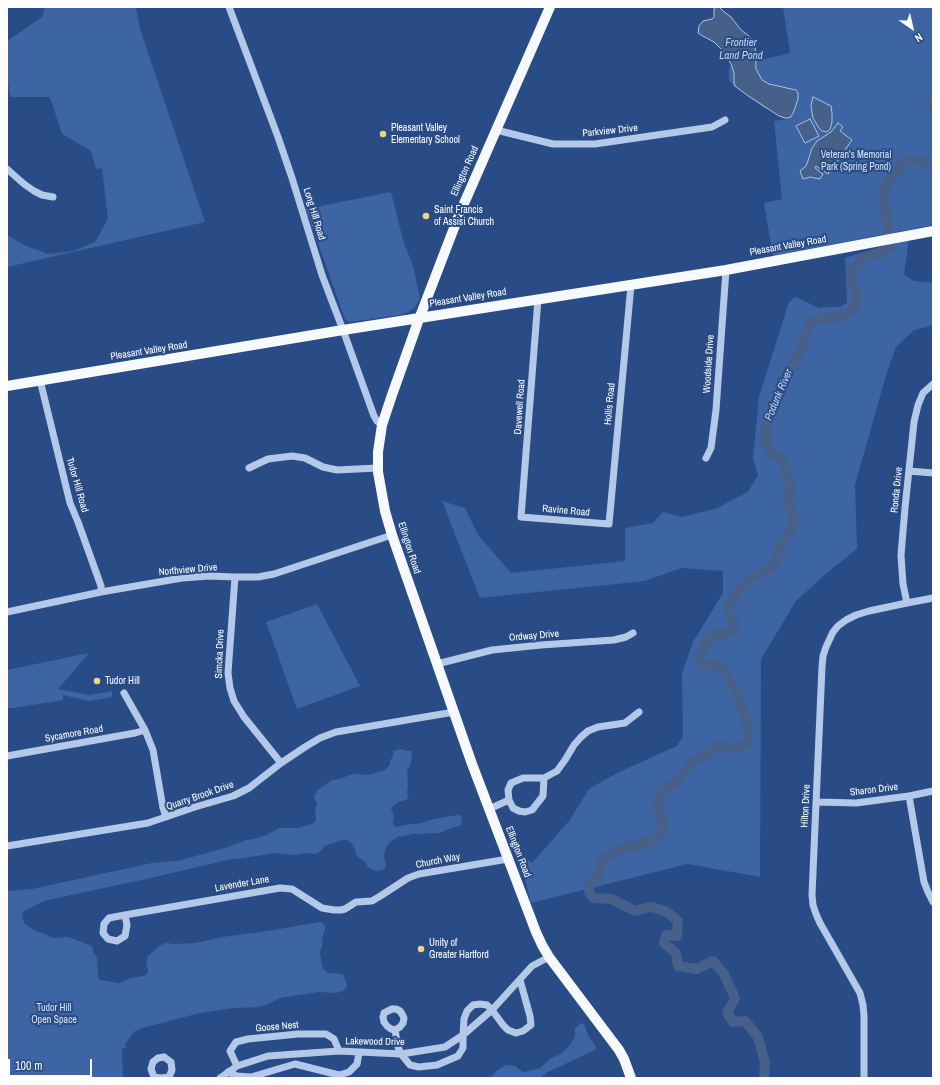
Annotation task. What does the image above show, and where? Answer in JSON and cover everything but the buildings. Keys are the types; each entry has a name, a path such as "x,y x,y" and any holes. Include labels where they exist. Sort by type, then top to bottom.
{"main road":[{"name":"Ellington Road","path":"550,7 459,215 419,318 382,425 378,452 378,468 385,511 392,535 472,764 536,932 549,956 619,1050 631,1078"},
{"name":"Pleasant Valley Road","path":"7,386 343,330 726,270 888,238 933,231"}],"street":[{"name":"Long Hill Road","path":"229,7 278,137 316,259 374,416 382,425"},
{"name":"Parkview Drive","path":"496,130 553,144 595,144 712,127 725,120"},
{"path":"7,169 34,191 42,195 53,197"},
{"name":"Woodside Drive","path":"706,458 711,448 716,410 726,270"},
{"name":"Hollis Road","path":"609,524 631,285"},
{"name":"Davewell Road","path":"522,517 538,299"},
{"name":"Tudor Hill Road","path":"40,380 70,503 101,586 101,592"},
{"name":"Ronda Drive","path":"907,603 903,584 901,555 908,471 914,422 918,405 923,393 933,384"},
{"path":"249,468 268,458 292,456 301,457 323,467 337,470 378,468"},
{"path":"908,471 933,473"},
{"name":"Ravine Road","path":"522,517 609,524"},
{"name":"Northview Drive","path":"7,612 101,592 182,578 209,576 235,578 258,577 274,574 392,535"},
{"name":"Simcka Drive","path":"235,578 228,673 230,688 234,701 244,717 281,763"},
{"name":"Hilton Drive","path":"864,1078 864,1016 860,993 820,923 813,905 812,896 823,656 829,638 838,626 846,620 856,615 933,598"},
{"name":"Ordway Drive","path":"437,664 492,650 614,640 626,637 633,633"},
{"path":"124,693 153,750 166,817"},
{"name":"Quarry Brook Drive","path":"7,846 148,823 233,796 249,788 281,763 320,738 336,732 454,712"},
{"path":"544,778 543,796 532,810 525,812 513,808 509,800 508,790 512,783 522,778 544,778 557,771 574,745 588,731 598,727 625,723 639,712"},
{"name":"Sycamore Road","path":"7,756 135,733 144,730"},
{"name":"Sharon Drive","path":"817,802 856,803 909,796 933,791"},
{"path":"909,796 924,882 933,902"},
{"path":"489,809 509,800"},
{"name":"Church Way","path":"356,902 372,901 408,878 419,874 508,858"},
{"name":"Lavender Lane","path":"124,915 280,888 292,889 322,908 334,910 345,909 356,902"},
{"name":"Lakewood Drive","path":"220,1078 237,1066 268,1056 338,1051 401,1054 445,1046 463,1035 492,1010 532,966 549,956"},
{"path":"395,1030 398,1047 401,1054 410,1065 419,1067 437,1065 458,1056 463,1048 463,1035 467,1011 473,1005 487,1005 508,1030 516,1033 523,1031 531,1025 520,980"},
{"name":"Goose Nest","path":"237,1066 230,1051 236,1042 248,1039 298,1034 326,1034 334,1039 338,1051"},
{"path":"228,1072 237,1076 251,1077 295,1064 339,1075 349,1072 357,1064 359,1053"},
{"path":"294,1054 295,1064"}],"green space":[{"path":"45,7 136,7 140,29 205,222 7,267 7,235 26,246 48,254 73,251 95,242 108,219 102,168 96,169 91,151 62,134 50,97 10,97 7,76 7,41 42,17"},
{"name":"Veteran's Memorial Park (Spring Pond)","path":"783,7 933,7 933,225 773,256 764,203 782,199 774,121 789,119 775,111 764,108 735,87 729,80 729,68 790,53"},
{"path":"391,192 403,240 414,269 420,299 414,308 400,315 349,322 345,319 306,209"},
{"path":"909,238 904,275 914,281 933,283 933,325 914,330 896,347 887,372 855,485 857,549 828,572 796,601 761,659 760,877 688,864 531,903 519,853 532,863 569,821 589,789 617,773 677,746 683,736 682,673 693,642 723,593 723,571 681,568 645,581 480,598 442,501 465,508 478,535 511,573 625,561 625,528 653,523 663,512 682,517 715,509 748,492 758,475 753,458 759,397 789,302 796,297 819,308 840,307 847,303 845,258"},
{"path":"317,604 360,686 297,709 266,622"},
{"path":"89,653 58,689 89,695 112,691 112,697 89,701 63,695 63,700 7,708 7,670"},
{"name":"Tudor Hill Open Space","path":"400,749 411,751 412,753 411,764 407,771 407,794 409,798 398,802 391,809 394,816 393,824 396,827 458,815 461,816 462,824 440,833 413,834 398,837 391,841 385,849 384,857 386,867 383,870 375,871 368,867 366,863 357,856 353,845 347,840 343,840 324,846 320,852 316,854 305,853 293,855 273,853 227,860 48,900 26,910 23,912 22,916 24,923 33,930 53,938 68,937 90,945 93,948 93,952 97,958 98,977 100,980 119,983 130,978 144,976 147,974 148,970 146,963 148,956 159,946 166,943 196,943 222,937 320,922 325,926 322,937 323,944 320,952 322,967 328,973 343,974 347,985 343,991 336,993 319,992 280,998 258,1007 234,1008 200,1013 142,1028 135,1031 125,1045 126,1048 123,1048 123,1078 7,1078 7,891 32,889 152,863 178,861 267,835 279,828 297,828 312,824 316,819 315,811 317,804 314,797 317,790 332,780 353,774 368,775 385,770 390,765 393,751"},
{"path":"581,1023 584,1024 589,1037 595,1045 595,1050 548,1072 541,1078 491,1078 496,1071 506,1065 515,1066 521,1071 525,1072 540,1068 550,1059 561,1054 569,1046 575,1037 575,1028"}],"water":[{"name":"Frontier Land Pond","path":"715,7 719,7 731,17 741,30 755,43 756,69 762,80 769,84 796,90 798,93 798,99 791,117 785,118 779,116 735,86 734,73 731,64 723,51 714,42 698,33 699,26 703,21 714,17"},
{"path":"813,97 831,106 832,122 830,129 827,132 822,131 819,128 813,118 811,106"},
{"path":"810,119 819,136 805,143 796,126"},
{"path":"838,123 843,127 840,131 852,140 828,174 816,166 815,168 823,174 820,179 810,177 803,179 800,171 807,164 812,148 817,141 831,132"}],"waterway":[{"name":"Podunk River","path":"933,102 933,109"},
{"name":"Podunk River","path":"764,1078 765,1063 758,1037 745,1021 733,1022 727,1013 735,998 724,974 713,961 696,969 678,966 676,953 664,943 666,935 677,936 678,921 667,912 651,907 635,911 612,899 593,898 589,892 590,883 598,878 603,859 625,847 650,842 662,833 663,824 658,800 663,789 674,785 690,765 719,745 734,749 743,746 749,741 749,731 739,697 726,673 716,664 704,666 700,661 704,645 713,635 727,634 735,629 734,622 728,611 730,604 739,589 751,578 772,568 781,545 793,529 794,519 788,499 791,483 782,460 772,453 766,444 765,428 784,379 803,346 809,324 816,319 843,316 853,310 857,300 857,292 851,282 851,273 865,257 881,253 890,248 884,200 886,184 897,173 904,161 913,159 924,163 933,160"}],"place":[{"name":"Pleasant Valley Elementary School","path":"383,134"},
{"name":"Saint Francis of Assisi Church","path":"426,216"},
{"name":"Tudor Hill","path":"97,681"},
{"name":"Unity of Greater Hartford","path":"421,949"}]}
